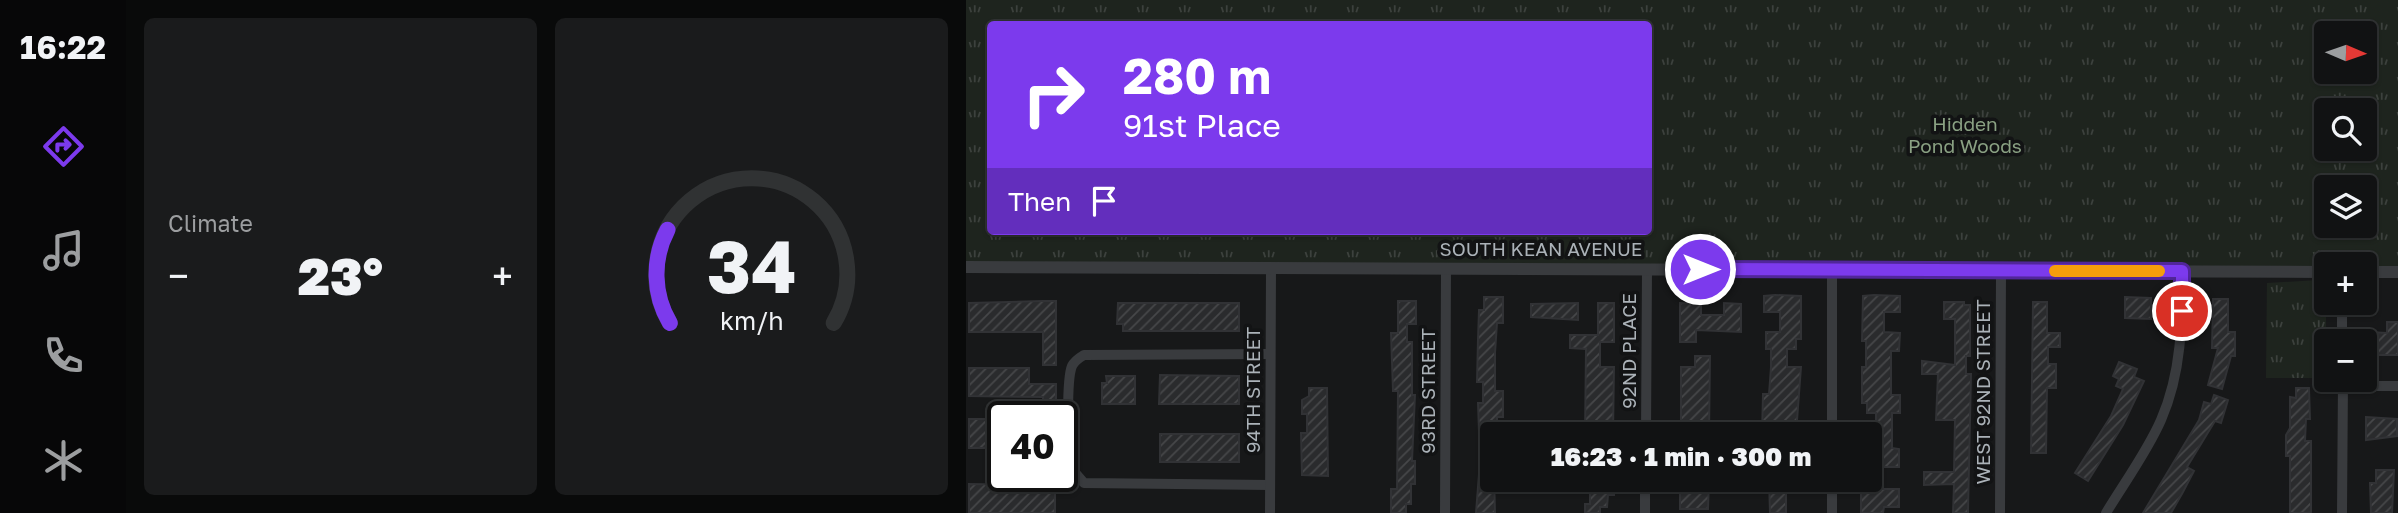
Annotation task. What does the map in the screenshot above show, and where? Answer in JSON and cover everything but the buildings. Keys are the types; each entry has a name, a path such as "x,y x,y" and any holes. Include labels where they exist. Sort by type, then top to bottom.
{"street":[{"name":"SOUTH KEAN AVENUE","path":"966,267 2314,272"},
{"name":"94TH STREET","path":"1270,513 1271,268"},
{"name":"93RD STREET","path":"1445,513 1446,268"},
{"name":"92ND PLACE","path":"1646,422 1647,269"},
{"path":"1832,270 1832,422"},
{"name":"WEST 92ND STREET","path":"2000,513 2001,271"},
{"path":"2106,513 2161,421 2175,380 2181,341 2182,271"},
{"path":"2377,272 2398,272"},
{"path":"1270,354 1084,355 1072,367 1070,421 1071,468 1077,479 1084,483 1270,485"},
{"path":"2377,385 2398,386"},
{"path":"2342,513 2343,392"},
{"path":"1645,492 1645,513"},
{"path":"1832,492 1832,513"}],"green space":[{"name":"Hidden Pond Woods","path":"966,0 2398,0 2398,270 2377,270 2377,252 2314,252 2314,270 966,268"},
{"path":"2314,280 2314,315 2326,315 2326,329 2314,329 2314,378 2266,378 2267,283"}],"slow traffic":[{"path":"2055,271 2159,271"}],"route":[{"path":"1700,269 2182,271 2182,311"}]}
